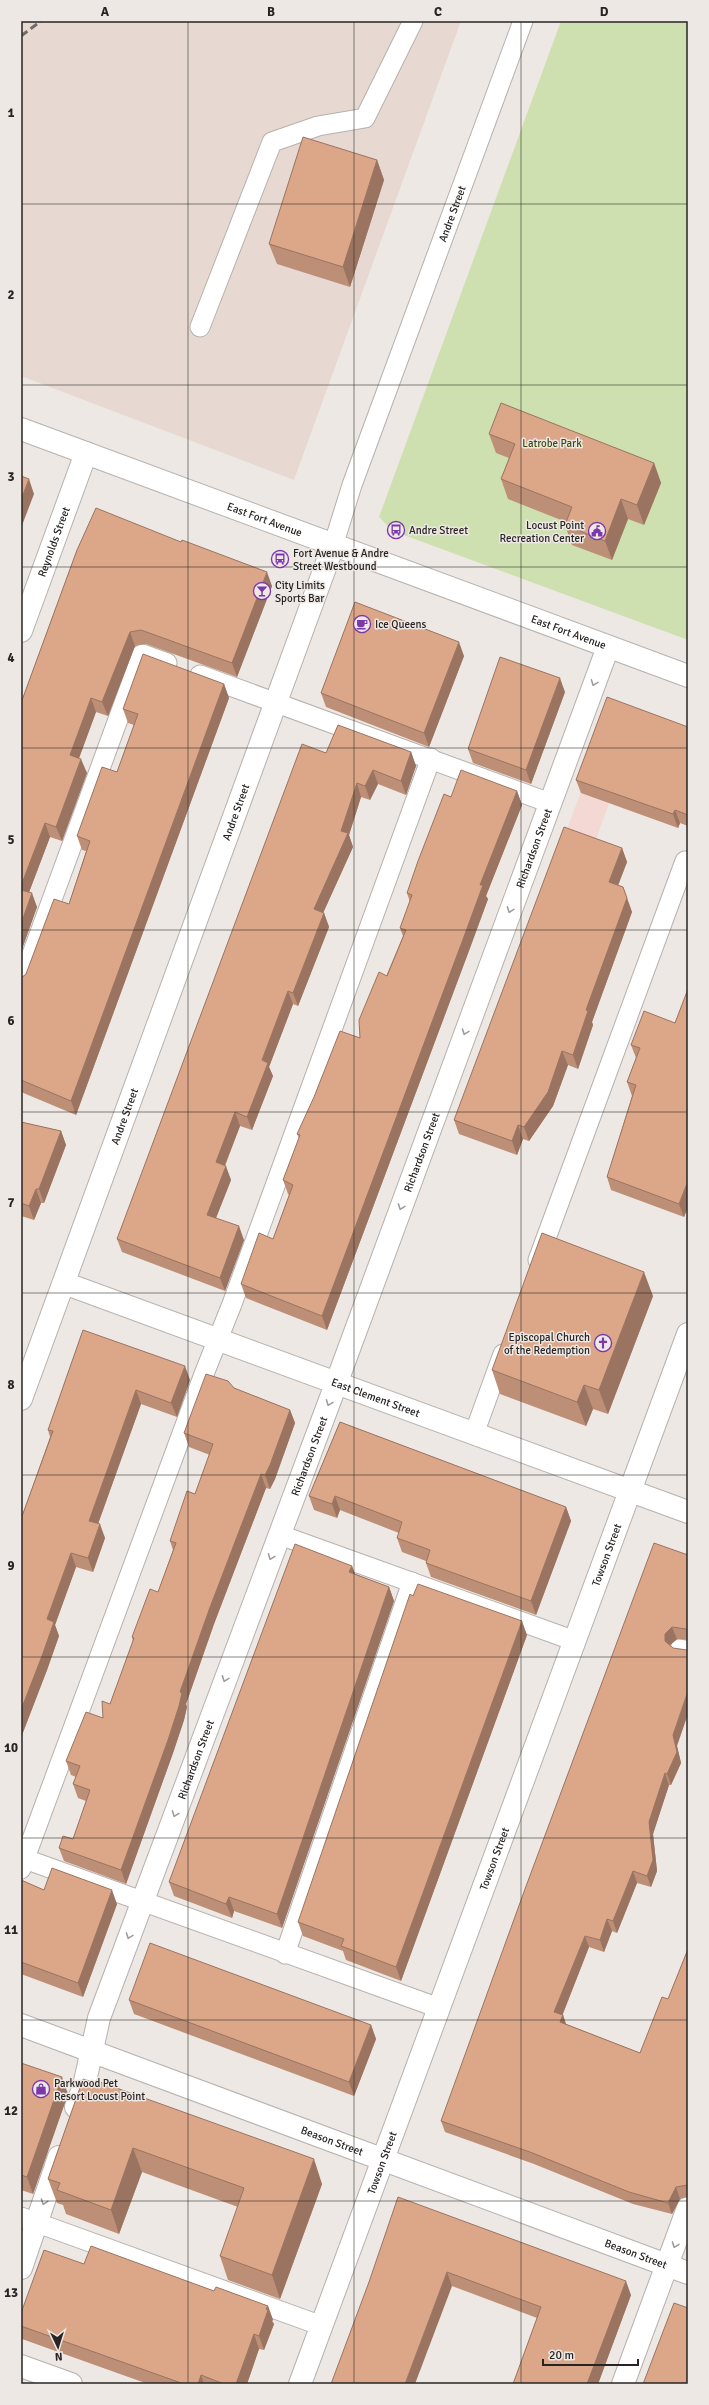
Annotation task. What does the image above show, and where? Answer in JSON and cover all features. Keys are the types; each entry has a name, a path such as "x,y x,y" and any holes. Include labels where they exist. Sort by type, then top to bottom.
{"street":[{"name":"East Fort Avenue","path":"21,429 333,546 688,676"},
{"name":"Reynolds Street","path":"21,631 86,453"},
{"name":"Andre Street","path":"21,1399 333,546"},
{"name":"Richardson Street","path":"21,2268 29,2219 68,2133 84,2086 99,2018 280,1535 608,647"},
{"name":"East Clement Street","path":"64,1283 688,1512"},
{"name":"Towson Street","path":"300,2384 688,1334"},
{"name":"Beason Street","path":"21,2026 688,2274"},
{"path":"623,2384 688,2208"},
{"path":"21,2366 71,2384"}],"lane":[{"path":"200,327 272,142 318,126 364,118 413,21"},
{"name":"Andre Street","path":"333,546 355,477 523,21"},
{"path":"21,984 142,654 431,758 550,803"},
{"path":"431,758 218,1339 23,1864 142,1902 439,2008"},
{"path":"531,1279 685,861 688,862"},
{"path":"474,1434 509,1339"},
{"path":"280,1535 574,1641"},
{"path":"285,1954 412,1582"},
{"path":"29,2219 322,2326"}],"shaded area":[{"path":"21,21 461,21 294,480 21,376"},
{"path":"612,708 639,720 595,842 566,832"}],"green space":[{"name":"Latrobe Park","path":"561,21 688,21 688,640 393,531 379,517"}],"building":[{"path":"303,137 377,160 343,267 269,244"},
{"path":"501,403 654,463 637,505 621,499 605,541 565,525 572,507 501,479 515,444 489,434"},
{"path":"21,476 29,479 21,500"},
{"path":"96,508 181,542 182,540 267,572 232,663 141,630 130,632 102,702 91,698 70,755 81,759 56,827 45,823 21,886 21,703 77,550"},
{"path":"355,602 459,642 424,733 321,693"},
{"path":"143,654 224,684 71,1101 21,1080 21,978 26,974 54,899 69,904 90,841 77,836 102,767 117,772 138,714 123,709"},
{"path":"500,657 560,678 526,770 468,749"},
{"path":"607,697 688,727 688,815 675,810 673,814 576,780"},
{"path":"338,725 411,752 401,781 373,770 365,786 357,783 341,831 348,833 314,909 324,913 293,993 288,991 262,1060 268,1063 247,1117 235,1112 216,1162 226,1166 207,1215 239,1226 220,1278 117,1239 302,744 326,753"},
{"path":"461,770 517,791 480,885 483,885 322,1316 241,1284 259,1233 273,1239 293,1185 283,1180 300,1135 297,1134 314,1097 340,1031 360,1038 359,1020 379,972 387,976 406,930 400,928 412,895 407,893 418,861 444,794 451,797"},
{"path":"564,827 622,848 609,882 623,887 627,898 586,1010 588,1011 573,1055 562,1051 548,1092 524,1127 518,1125 512,1141 454,1120"},
{"path":"21,890 32,893 21,924"},
{"path":"688,989 688,1181 679,1204 607,1177 636,1085 627,1082 640,1048 631,1045 644,1011 675,1023"},
{"path":"21,1122 61,1131 39,1189 36,1189 29,1206 21,1203"},
{"name":"Episcopal Church of the Redemption","path":"542,1233 644,1272 599,1390 584,1385 577,1402 492,1370"},
{"path":"83,1330 185,1366 171,1403 136,1390 89,1521 100,1524 88,1558 71,1553 47,1619 54,1622 21,1710 21,1519 53,1431 48,1430"},
{"path":"206,1374 228,1381 234,1388 290,1410 270,1465 265,1475 261,1474 209,1610 180,1692 182,1693 179,1706 168,1740 121,1870 59,1848 63,1836 73,1839 90,1790 73,1784 80,1766 66,1761 86,1712 103,1718 102,1701 110,1704 134,1638 132,1637 150,1589 158,1592 176,1543 170,1541 187,1491 195,1494 213,1444 184,1433"},
{"path":"340,1422 566,1507 531,1601 426,1563 430,1550 397,1538 402,1522 335,1496 332,1504 309,1496"},
{"path":"654,1543 688,1555 688,1630 672,1627 665,1634 665,1641 673,1648 688,1649 688,1691 673,1735 677,1752 667,1774 665,1773 649,1822 653,1860 647,1876 633,1871 613,1921 607,1919 600,1940 585,1936 554,2012 563,2015 560,2022 640,2053 662,1997 668,1999 688,1949 688,2185 676,2187 668,2203 629,2192 530,2152 441,2121 525,1889"},
{"path":"295,1544 352,1566 349,1572 389,1587 277,1914 229,1897 226,1904 169,1882"},
{"path":"418,1584 522,1621 396,1967 341,1946 344,1939 298,1922 410,1594 413,1596"},
{"path":"52,1868 112,1890 78,1983 21,1962 21,1880 44,1890"},
{"path":"150,1943 371,2025 349,2082 129,2000"},
{"path":"21,2063 62,2077 27,2177 21,2175"},
{"path":"83,2079 96,2083 97,2081 314,2159 272,2275 220,2256 244,2188 133,2148 111,2210 57,2190 60,2183 48,2179"},
{"path":"398,2197 626,2281 587,2384 513,2384 541,2307 447,2272 405,2384 331,2384 369,2282"},
{"path":"91,2246 214,2291 216,2287 268,2306 259,2336 254,2334 236,2384 224,2384 201,2375 198,2384 184,2384 21,2326 21,2313 44,2250 84,2264"},
{"path":"674,2303 688,2308 688,2384 643,2384"}],"railway":[{"path":"21,36 41,21"}],"place":[{"name":"Andre Street","path":"396,530"},
{"name":"Locust Point Recreation Center","path":"597,531"},
{"name":"Fort Avenue & Andre Street Westbound","path":"280,559"},
{"name":"City Limits Sports Bar","path":"262,591"},
{"name":"Ice Queens","path":"362,624"},
{"name":"Episcopal Church of the Redemption","path":"603,1343"},
{"name":"Parkwood Pet Resort Locust Point","path":"41,2089"}]}
